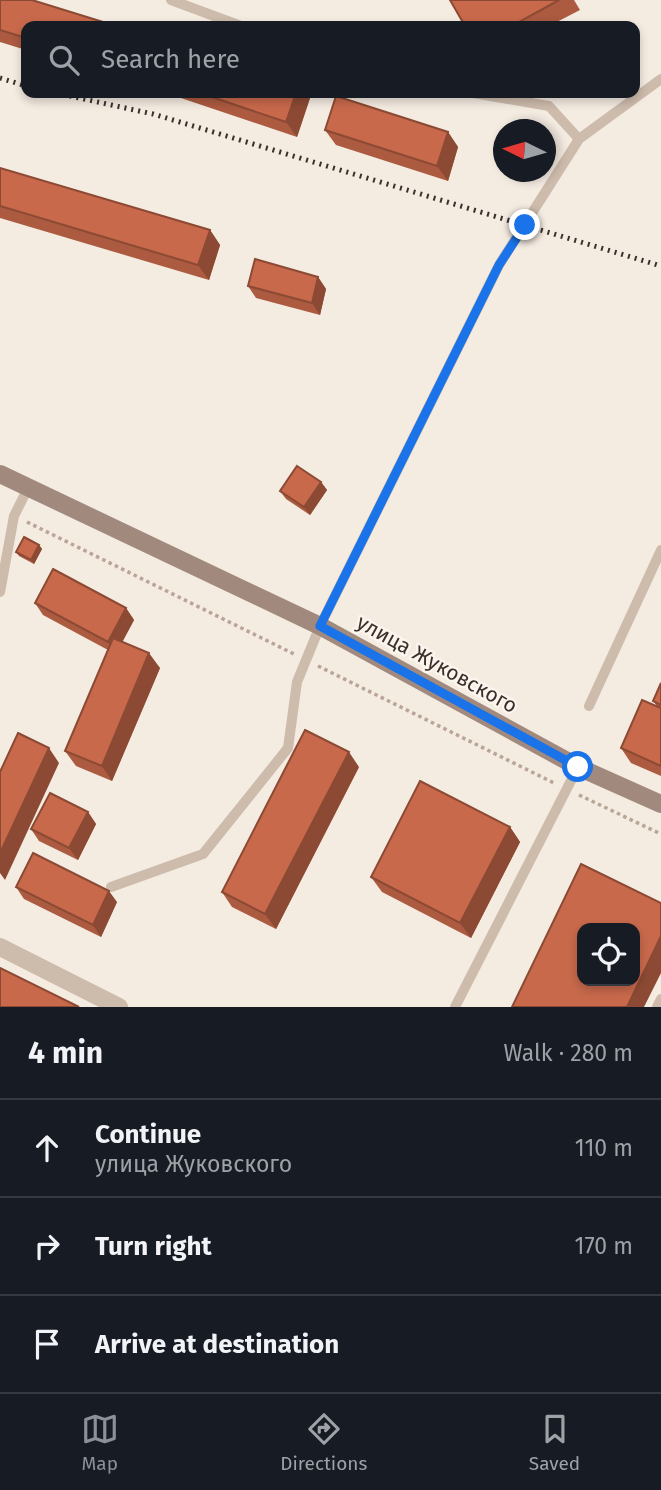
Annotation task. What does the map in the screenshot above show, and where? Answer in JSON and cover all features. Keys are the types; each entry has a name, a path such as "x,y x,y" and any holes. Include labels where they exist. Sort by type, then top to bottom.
{"main road":[{"name":"улица Жуковского","path":"0,474 320,626 578,767 661,804"}],"street":[{"path":"0,947 119,1007"}],"lane":[{"path":"172,0 228,21"},
{"path":"640,94 661,79"},
{"path":"502,98 549,106 579,139"},
{"path":"111,887 203,854 288,748 297,682 320,626 499,265 579,139 635,98"},
{"path":"0,592 14,516 28,488"},
{"path":"589,706 661,550"},
{"path":"455,1007 578,767"},
{"path":"657,1007 661,999"}],"path":[{"path":"14,516 661,834"}],"building":[{"path":"0,0 32,0 100,21 21,21 21,36 0,30"},
{"path":"450,0 559,0 521,21 462,21"},
{"path":"215,98 294,98 286,122"},
{"path":"335,98 342,98 448,132 437,166 325,130"},
{"path":"0,168 210,230 198,265 0,206"},
{"path":"255,259 318,277 312,303 248,286"},
{"path":"297,466 321,482 304,507 280,491"},
{"path":"24,537 39,545 31,560 16,552"},
{"path":"53,569 126,608 108,642 35,603"},
{"path":"113,638 149,653 102,766 65,751"},
{"path":"661,683 661,705 653,701"},
{"path":"642,700 661,708 661,766 621,748"},
{"path":"305,730 349,752 265,914 222,892"},
{"path":"18,733 49,748 0,853 0,772"},
{"path":"420,781 510,827 460,923 371,877"},
{"path":"50,793 88,812 69,848 31,829"},
{"path":"33,853 109,891 93,925 16,887"},
{"path":"581,864 661,903 661,936 640,980 640,923 577,923 577,986 637,986 627,1007 512,1007"},
{"path":"0,968 79,1007 0,1007"}],"railway":[{"path":"0,78 21,84"},
{"path":"79,98 153,114 661,266"}],"route":[{"path":"525,225 499,265 320,626 578,767"}]}
